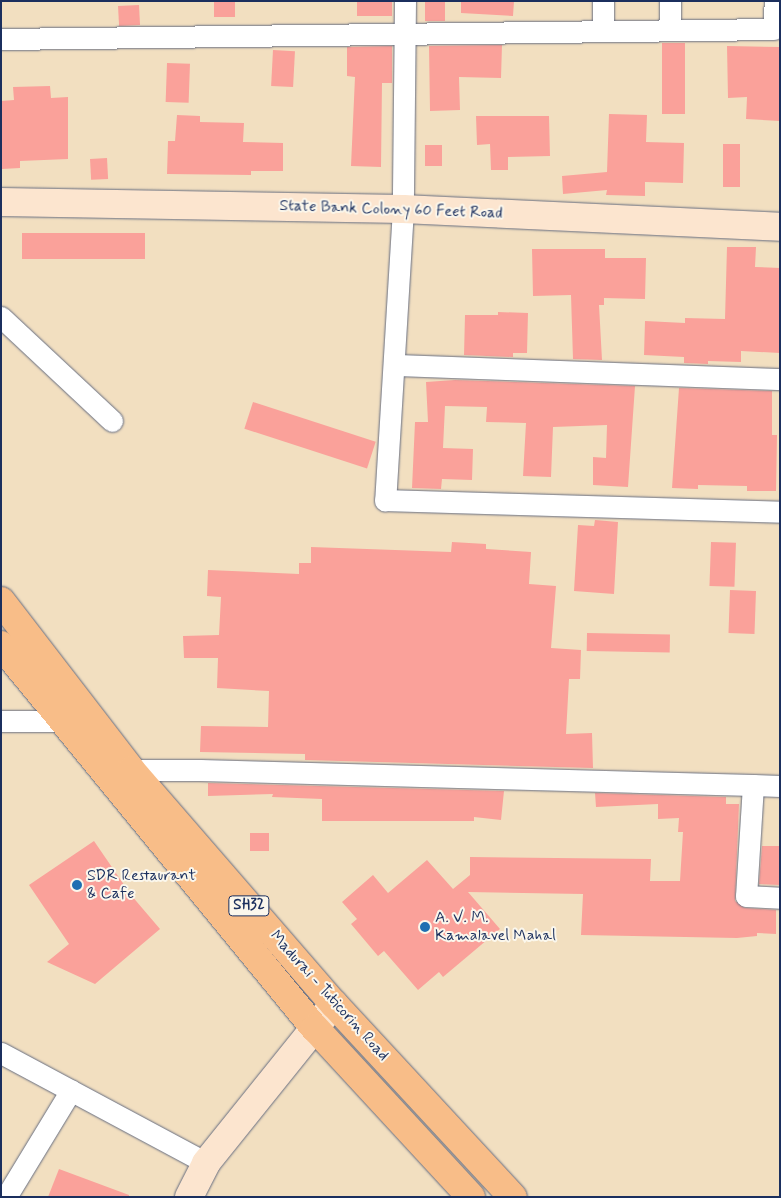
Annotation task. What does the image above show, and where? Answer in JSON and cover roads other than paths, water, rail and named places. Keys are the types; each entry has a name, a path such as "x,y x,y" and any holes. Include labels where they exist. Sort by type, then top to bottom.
{"main road":[{"name":"Madurai - Tuticorin Road","path":"1,601 131,770 334,1004 513,1197"},
{"name":"Madurai - Tuticorin Road","path":"1,645 61,721 314,1028 471,1197"}],"street":[{"path":"405,1 403,209 385,500 780,512"},
{"path":"603,1 603,31"},
{"path":"670,1 670,30"},
{"path":"1,39 776,29 775,1"},
{"name":"State Bank Colony 60 Feet Road","path":"1,202 403,209 780,227"},
{"path":"1,317 112,421"},
{"path":"394,365 780,379"},
{"path":"1,721 61,721"},
{"path":"131,770 200,770 780,786"},
{"path":"753,785 746,896 780,898"},
{"path":"189,1197 206,1163 334,1004"},
{"path":"1,1053 206,1163"},
{"path":"6,1197 71,1090"}],"place":[{"name":"SDR Restaurant & Cafe","path":"77,885"},
{"name":"A. V. M. Kamalavel Mahal","path":"425,927"}]}
